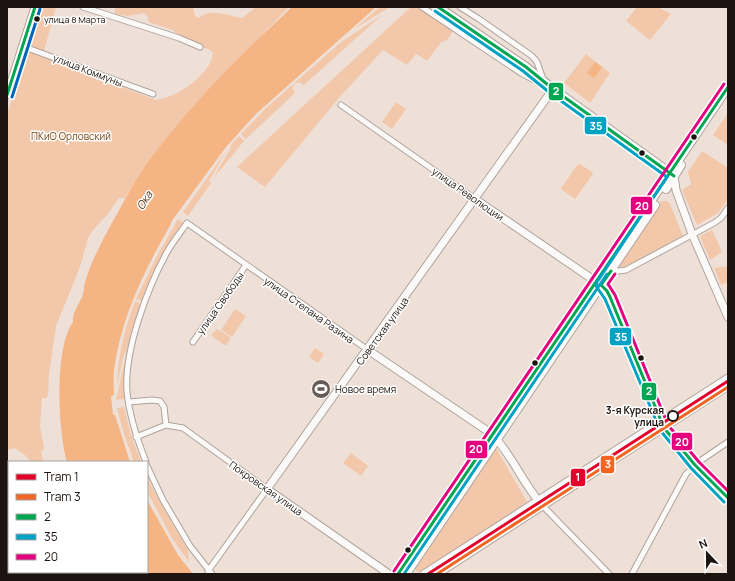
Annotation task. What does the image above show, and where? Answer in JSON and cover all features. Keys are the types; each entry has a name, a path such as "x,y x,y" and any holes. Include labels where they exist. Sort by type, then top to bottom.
{"main road":[{"path":"438,7 525,66 553,89 672,174"},
{"path":"598,283 612,270 728,87"},
{"path":"398,574 494,436 672,174 728,96"},
{"path":"406,574 494,436"}],"street":[{"path":"7,95 35,7"},
{"path":"83,7 179,38 200,47"},
{"path":"422,7 532,79 544,82 540,68 533,57 460,7"},
{"name":"улица Коммуны","path":"22,46 153,94"},
{"path":"525,66 533,65 533,57"},
{"name":"Советская улица","path":"210,572 267,489 368,350 553,89"},
{"name":"улица Революции","path":"341,104 475,199 598,283"},
{"path":"672,174 676,190 692,234 728,317"},
{"path":"612,270 622,271 635,265 718,220 728,208"},
{"name":"улица Степана Разина","path":"129,402 127,379 138,322 153,283 167,254 187,223 494,436 504,447 541,503"},
{"name":"улица Свободы","path":"193,342 246,265"},
{"path":"598,283 607,291 610,297 662,425 695,465 728,498"},
{"path":"662,425 728,378"},
{"path":"437,574 541,503 662,425 728,386"},
{"path":"136,437 166,425 164,407 160,401 152,400 129,402 130,415 136,437 146,461"},
{"name":"Покровская улица","path":"166,425 183,428 389,574"},
{"path":"632,574 686,474 695,465 728,442"},
{"path":"148,468 171,515 190,546 210,572"},
{"path":"424,574 541,503"},
{"path":"541,503 609,574"}],"green space":[{"path":"38,7 56,7 44,51 26,45"},
{"name":"ПКиО Орловский","path":"115,7 193,7 195,16 199,18 208,13 214,13 242,18 256,7 289,7 201,98 140,173 125,198 119,198 88,238 80,267 56,326 49,375 48,396 46,398 42,398 40,426 44,449 41,451 43,461 30,461 15,448 7,450 7,114 28,51 156,100 173,95 192,84 206,68 211,60 213,52 194,45 173,30 151,23 148,21 148,17 144,13 128,16 115,14"},
{"path":"380,7 390,7 354,29"},
{"path":"411,7 419,7 452,30 452,33 447,40 441,42 427,61 416,54 407,65 383,50 338,99 265,187 237,167"},
{"path":"637,7 658,7 671,14 650,40 626,21"},
{"path":"382,15 304,85 299,82 294,84 292,88 295,93 246,139 241,134 266,108 341,42"},
{"path":"586,54 610,73 590,103 564,83"},
{"path":"396,102 406,109 392,129 382,122"},
{"path":"728,113 728,145 713,135"},
{"path":"239,136 244,141 213,179 231,147 230,146"},
{"path":"227,150 209,181 211,183 188,216 183,212"},
{"path":"702,151 728,168 728,199 718,213 697,225 682,190 691,184 688,172"},
{"path":"578,164 593,174 575,199 561,188"},
{"path":"661,201 667,201 670,204 683,236 623,268 618,265"},
{"path":"178,219 184,223 148,285 141,301 136,299 156,258"},
{"path":"712,230 722,252 710,260 700,236"},
{"path":"728,266 728,282 721,285 714,268"},
{"path":"135,301 141,304 135,319 126,352 124,354 117,384 123,342"},
{"path":"235,309 246,316 232,337 221,330"},
{"path":"217,329 230,337 230,340 226,345 212,336"},
{"path":"315,348 324,354 318,363 309,357"},
{"path":"125,359 124,399 116,400"},
{"path":"124,407 131,435 141,461 134,461 117,408"},
{"path":"496,448 527,502 422,573 416,571 415,565"},
{"path":"351,453 368,466 361,476 343,463"},
{"path":"148,479 188,550 189,562 171,537 148,493"},
{"path":"8,539 8,573 84,574 7,574"}],"water":[{"name":"Ока","path":"292,7 376,7 257,113 226,147 171,222 135,294 117,350 114,370 114,395 111,396 113,415 115,415 130,461 67,461 61,431 60,370 67,334 73,322 75,311 82,298 85,282 91,265 99,247 132,187 158,149 193,106 251,46"},
{"path":"595,62 602,67 594,78 587,73"},
{"path":"148,502 178,555 193,574 96,574 148,573"}],"tram line":[{"name":"1","path":"428,574 728,381"},
{"name":"3","path":"437,574 728,387"}],"transit line":[{"name":"2","path":"7,95 35,7"},
{"name":"2","path":"438,7 526,67 553,89 674,176"},
{"path":"12,97 40,9"},
{"name":"35","path":"435,11 523,71 550,93 667,177 597,282 596,286 605,299 660,430 691,468 724,502"},
{"name":"20","path":"394,571 724,84"},
{"name":"2","path":"398,574 728,87"},
{"name":"2","path":"611,271 601,285 610,297 664,428 695,465 728,498"},
{"name":"35","path":"404,574 607,274"},
{"name":"20","path":"615,274 608,284 615,295 668,425 699,462 728,491"}],"place":[{"name":"улица 8 Марта","path":"37,19"},
{"name":"Новое время","path":"321,389"},
{"name":"3-я Курская улица","path":"673,416"}]}
